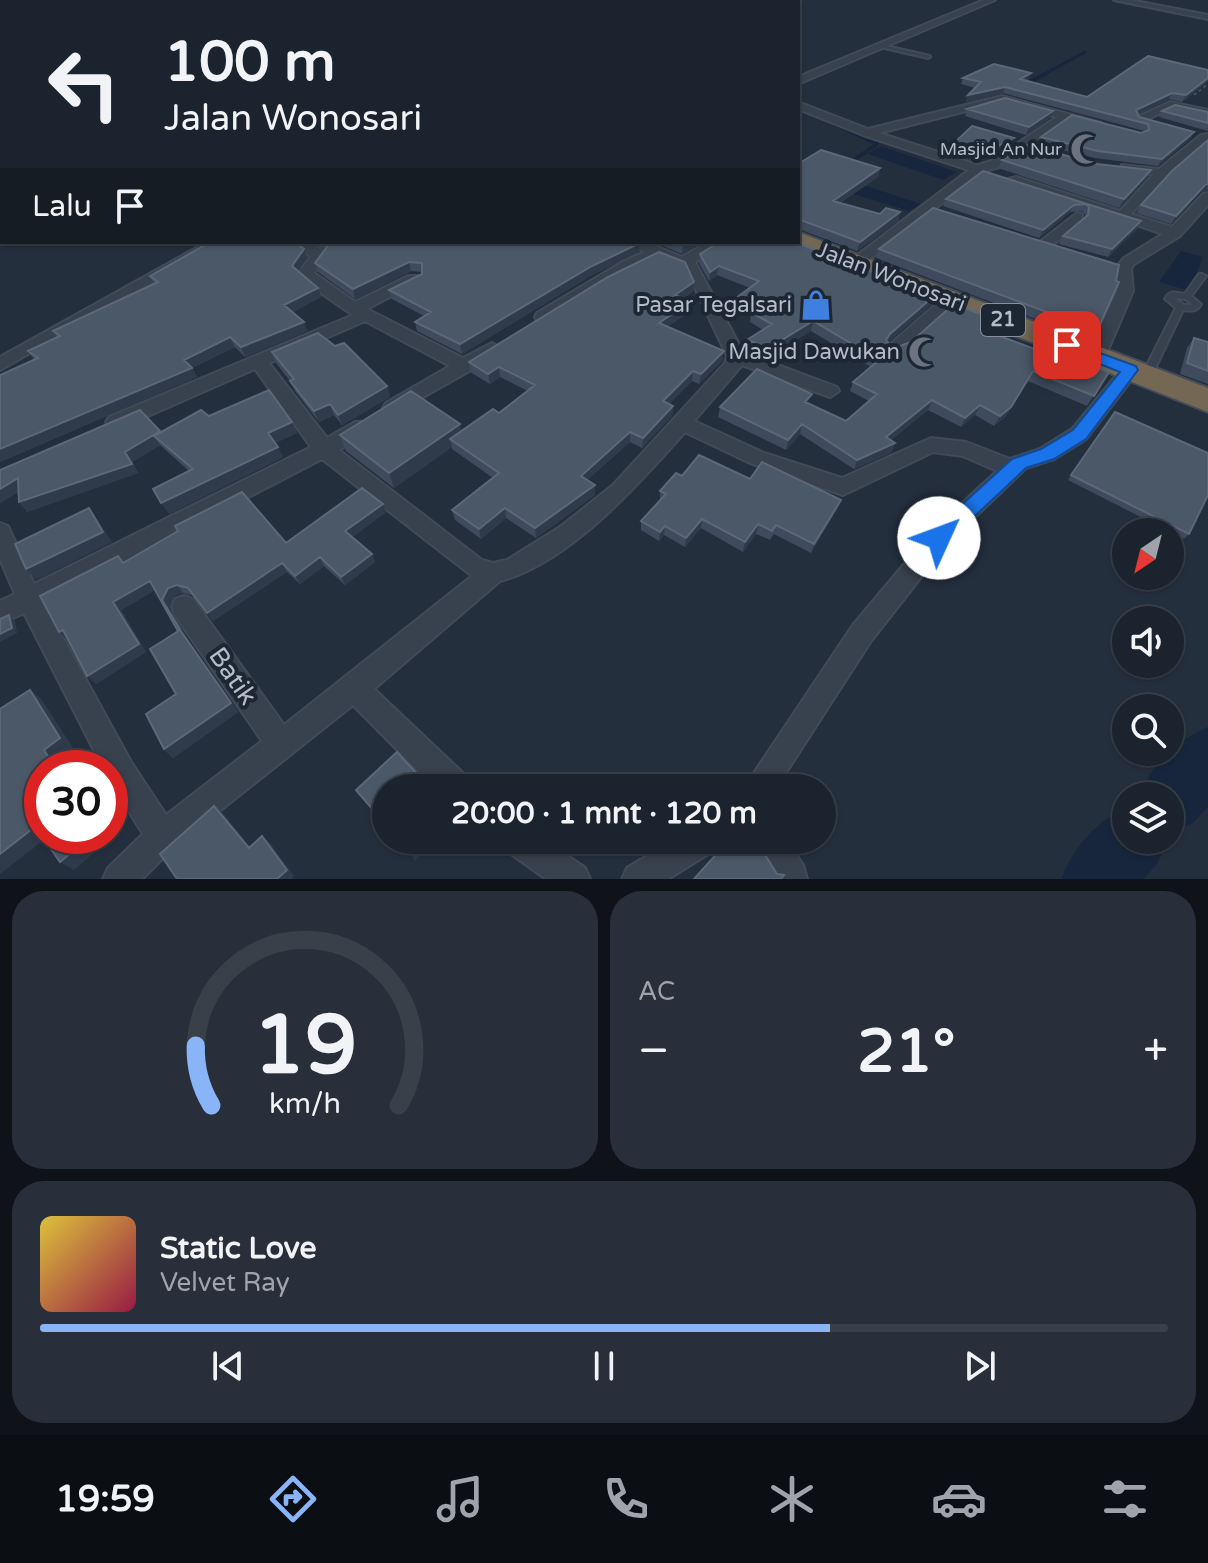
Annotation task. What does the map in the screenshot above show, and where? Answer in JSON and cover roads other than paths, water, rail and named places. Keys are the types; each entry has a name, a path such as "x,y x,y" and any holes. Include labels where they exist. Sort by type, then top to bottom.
{"highway":[{"name":"Jalan Wonosari","path":"800,241 1208,401"}],"street":[{"path":"800,80 991,0"},
{"path":"1118,0 1208,17"},
{"path":"869,134 1002,99 1107,126"},
{"path":"1153,123 1139,119 1167,105 1208,113"},
{"path":"800,106 869,134 1175,233"},
{"path":"938,115 965,123"},
{"path":"856,263 932,211 978,169 995,164 1067,115"},
{"path":"1123,215 1162,173 1202,137"},
{"path":"1114,166 1162,173"},
{"path":"1096,357 1125,291 1116,267 1175,233 1208,197"},
{"path":"1042,247 1077,217"},
{"path":"0,364 214,244"},
{"path":"301,244 320,256 306,273 310,279 360,312 465,366"},
{"path":"119,879 162,837 281,744 357,691 493,573 513,568 568,533 621,491 733,365 736,356 695,270 686,261 638,244"},
{"path":"686,261 716,244"},
{"path":"532,323 631,263 658,252"},
{"path":"101,429 258,361 360,312 417,277"},
{"path":"895,349 927,324 950,300"},
{"path":"0,613 324,449 505,340"},
{"path":"736,356 830,391"},
{"path":"258,361 324,449 474,567 493,573"},
{"path":"768,774 862,633 939,538 1019,463 1047,454 1079,434 1138,373"},
{"path":"680,422 757,458 843,487 931,445 966,449 1013,469"},
{"path":"0,532 29,599 121,772 162,837"},
{"name":"Batik","path":"184,607 281,744"},
{"path":"357,691 442,774"},
{"path":"538,854 574,879"},
{"path":"638,879 679,854"},
{"path":"777,854 792,876"}],"lane":[{"path":"882,46 928,57"},
{"path":"1187,297 1202,276"},
{"path":"1171,295 1187,297 1197,304 1195,308 1180,307 1169,299 1171,295"},
{"path":"1138,373 1180,307"}],"water":[{"path":"881,146 957,172 943,180 868,154"},
{"path":"839,177 921,204 909,211 828,186"},
{"path":"1181,251 1203,257 1190,291 1159,282"}],"waterway":[{"path":"1041,76 1085,52"},
{"path":"1024,85 1045,74"},
{"path":"835,124 877,144 847,165"},
{"path":"1184,785 1208,759"},
{"path":"1096,879 1120,854"}],"place":[{"name":"Masjid An Nur","path":"1086,149"},
{"name":"Pasar Tegalsari","path":"816,305"},
{"name":"Masjid Dawukan","path":"924,352"}]}
